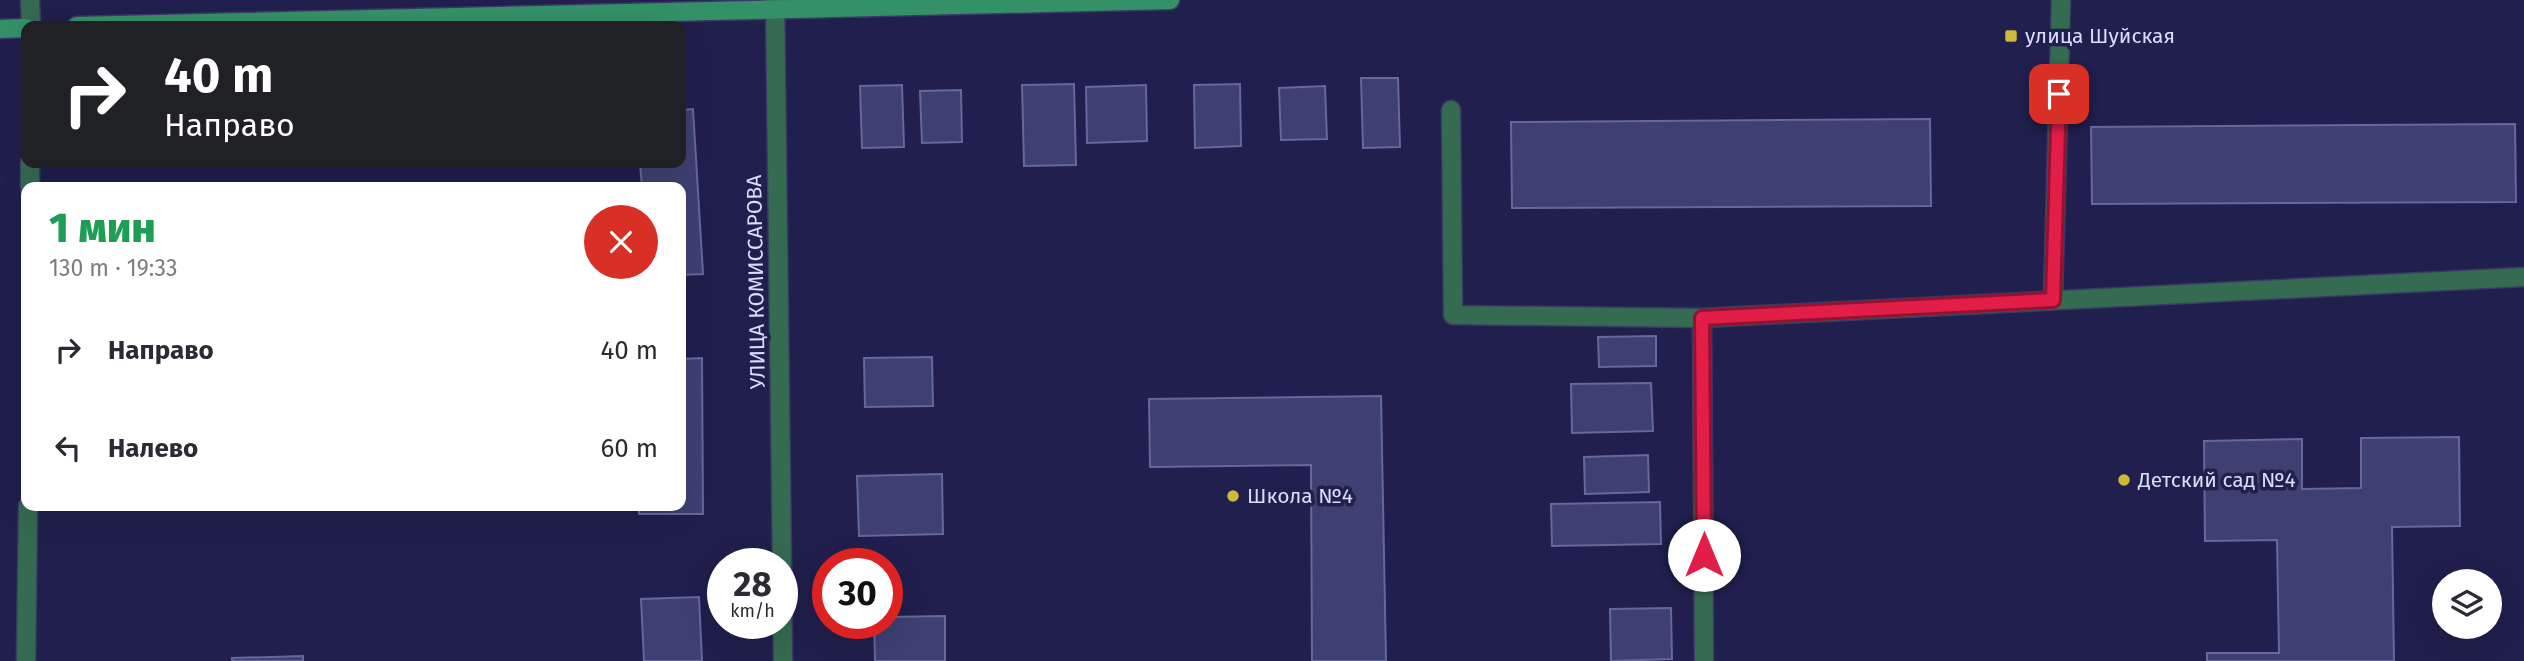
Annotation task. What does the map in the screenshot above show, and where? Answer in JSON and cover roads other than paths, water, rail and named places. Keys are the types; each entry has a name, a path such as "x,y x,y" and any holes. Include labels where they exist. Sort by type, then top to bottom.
{"main road":[{"path":"244,21 775,5 1170,0"},
{"path":"0,29 21,28"}],"street":[{"path":"29,21 30,0"},
{"path":"2053,300 2061,0"},
{"name":"УЛИЦА КОМИССАРОВА","path":"775,5 782,548"},
{"path":"1451,110 1453,315 1702,318 2524,277"},
{"path":"1702,318 1704,661"},
{"path":"26,661 28,511"},
{"name":"УЛИЦА КОМИССАРОВА","path":"783,639 783,661"}],"place":[{"name":"улица Шуйская","path":"2011,36"},
{"name":"Детский сад №4","path":"2124,480"},
{"name":"Школа №4","path":"1233,496"}]}
